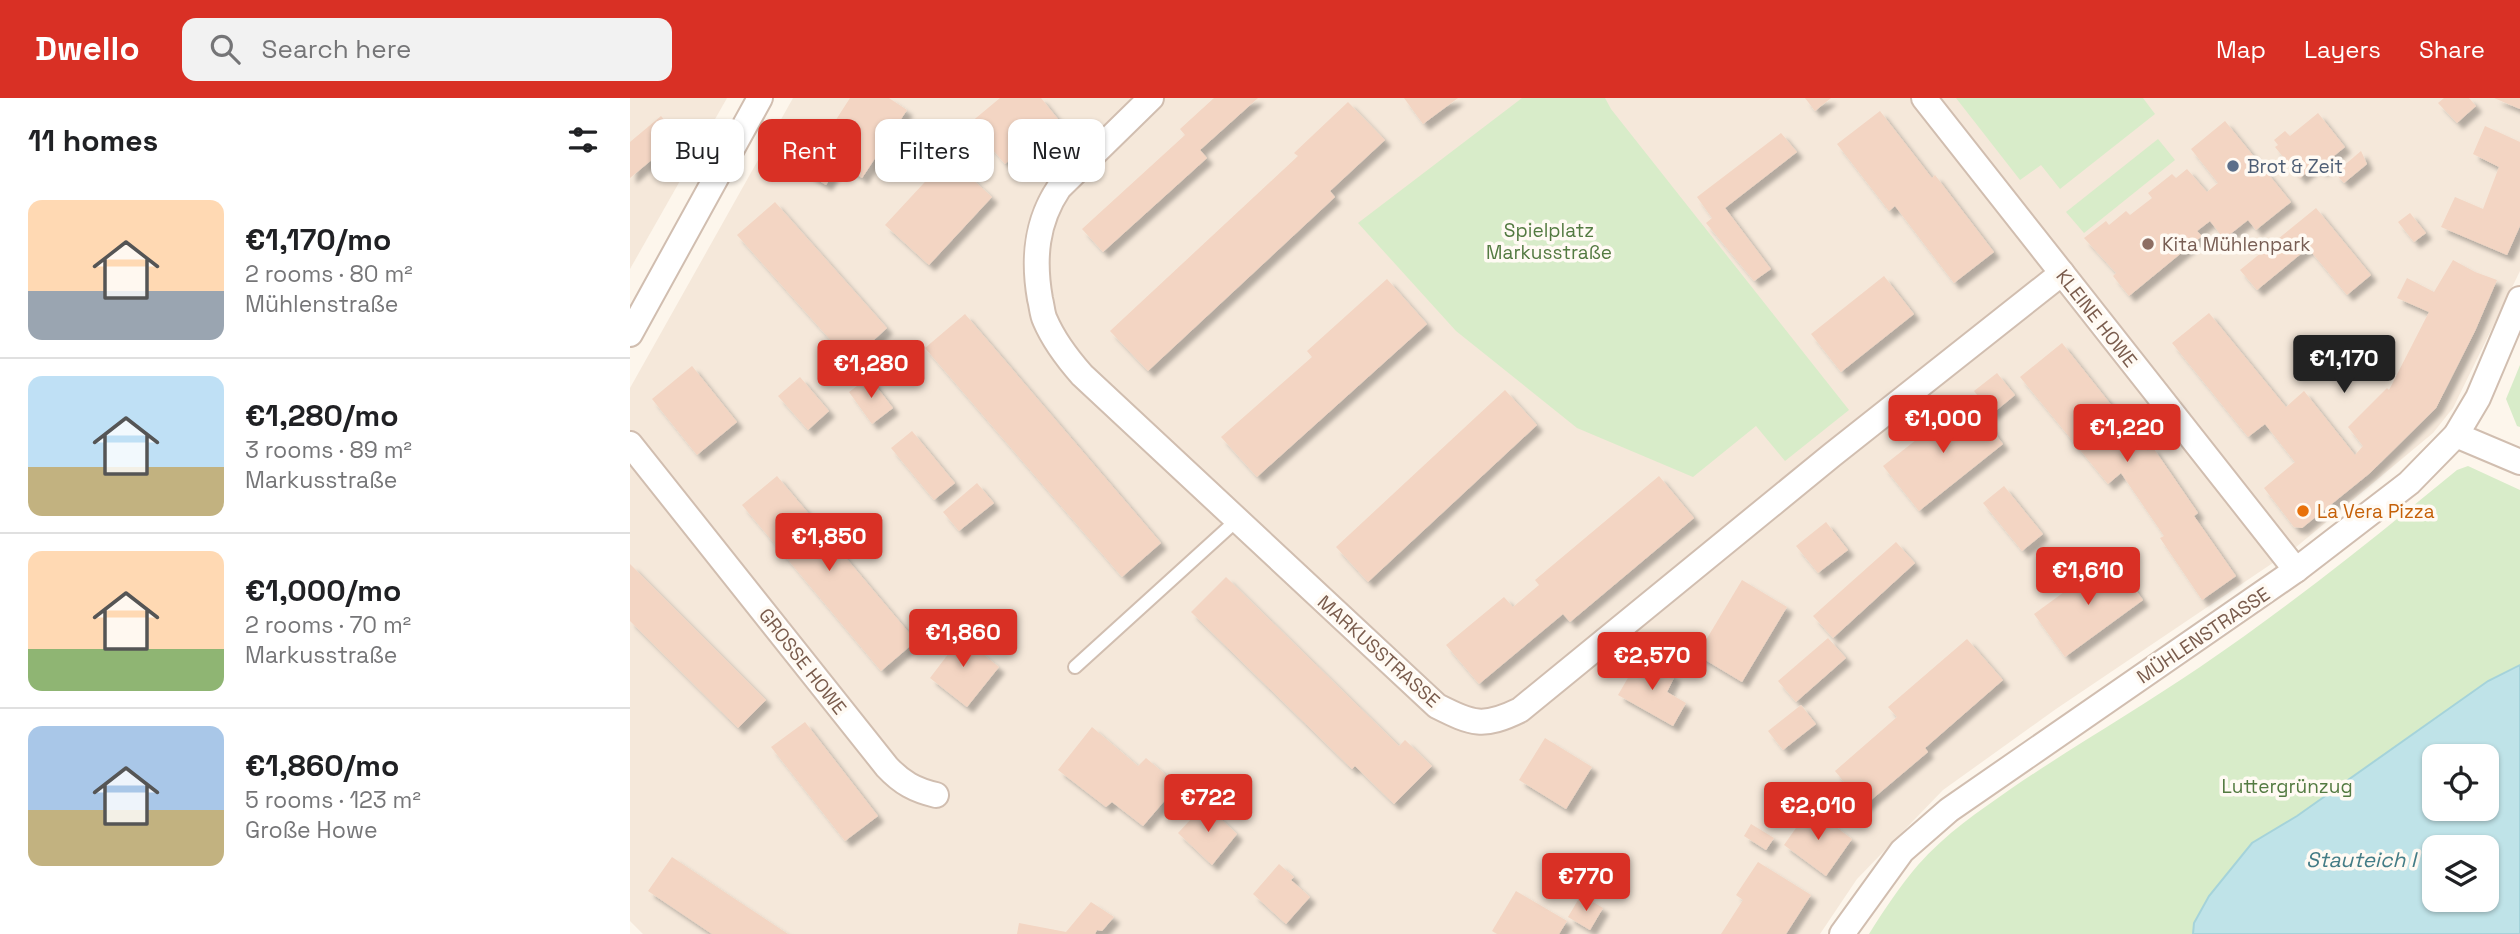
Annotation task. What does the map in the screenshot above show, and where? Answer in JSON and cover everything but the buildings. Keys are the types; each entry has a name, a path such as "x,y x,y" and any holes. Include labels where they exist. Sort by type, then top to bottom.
{"street":[{"path":"630,334 761,98"},
{"name":"MARKUSSTRASSE","path":"1152,98 1059,188 1049,203 1036,245 1038,285 1044,318 1063,353 1082,375 1437,706 1467,721 1496,721 1520,710 1832,454 2062,273"},
{"name":"KLEINE HOWE","path":"1923,98 2296,570"},
{"name":"MÜHLENSTRASSE","path":"1842,934 1902,851 1949,810 2296,570 2409,483 2456,436 2478,398 2520,299"},
{"path":"2456,436 2520,462"},
{"name":"GROSSE HOWE","path":"630,444 887,767 909,786 936,794"}],"lane":[{"path":"1075,667 1237,520"}],"shaded area":[{"path":"630,98 727,98 715,119 651,119 651,182 679,182 630,269"},
{"path":"793,98 2520,98 2520,271 2453,408 2433,433 2295,548 2056,709 1943,790 1857,879 1820,934 643,934 630,921 630,388 758,160 758,182 861,182 861,119 781,119"}],"green space":[{"name":"Spielplatz Markusstraße","path":"1522,98 1605,98 1849,410 1785,461 1756,426 1693,477 1577,428 1456,331 1358,223"},
{"path":"1956,98 2143,98 2155,114 2060,189 2041,165 2020,180"},
{"path":"2158,139 2175,160 2084,233 2066,212"},
{"path":"2520,365 2520,427 2517,426 2506,399"},
{"name":"Luttergrünzug","path":"2468,466 2520,490 2520,934 1869,934 1918,865 1939,843 1963,824 2035,772 2177,683 2233,644 2331,572 2457,470"}],"water":[{"name":"Stauteich I","path":"2520,665 2520,934 2193,934 2194,923 2209,896 2252,843 2297,816 2488,681"}],"place":[{"name":"Brot & Zeit","path":"2233,166"},
{"name":"Kita Mühlenpark","path":"2148,244"},
{"name":"La Vera Pizza","path":"2303,511"}]}
